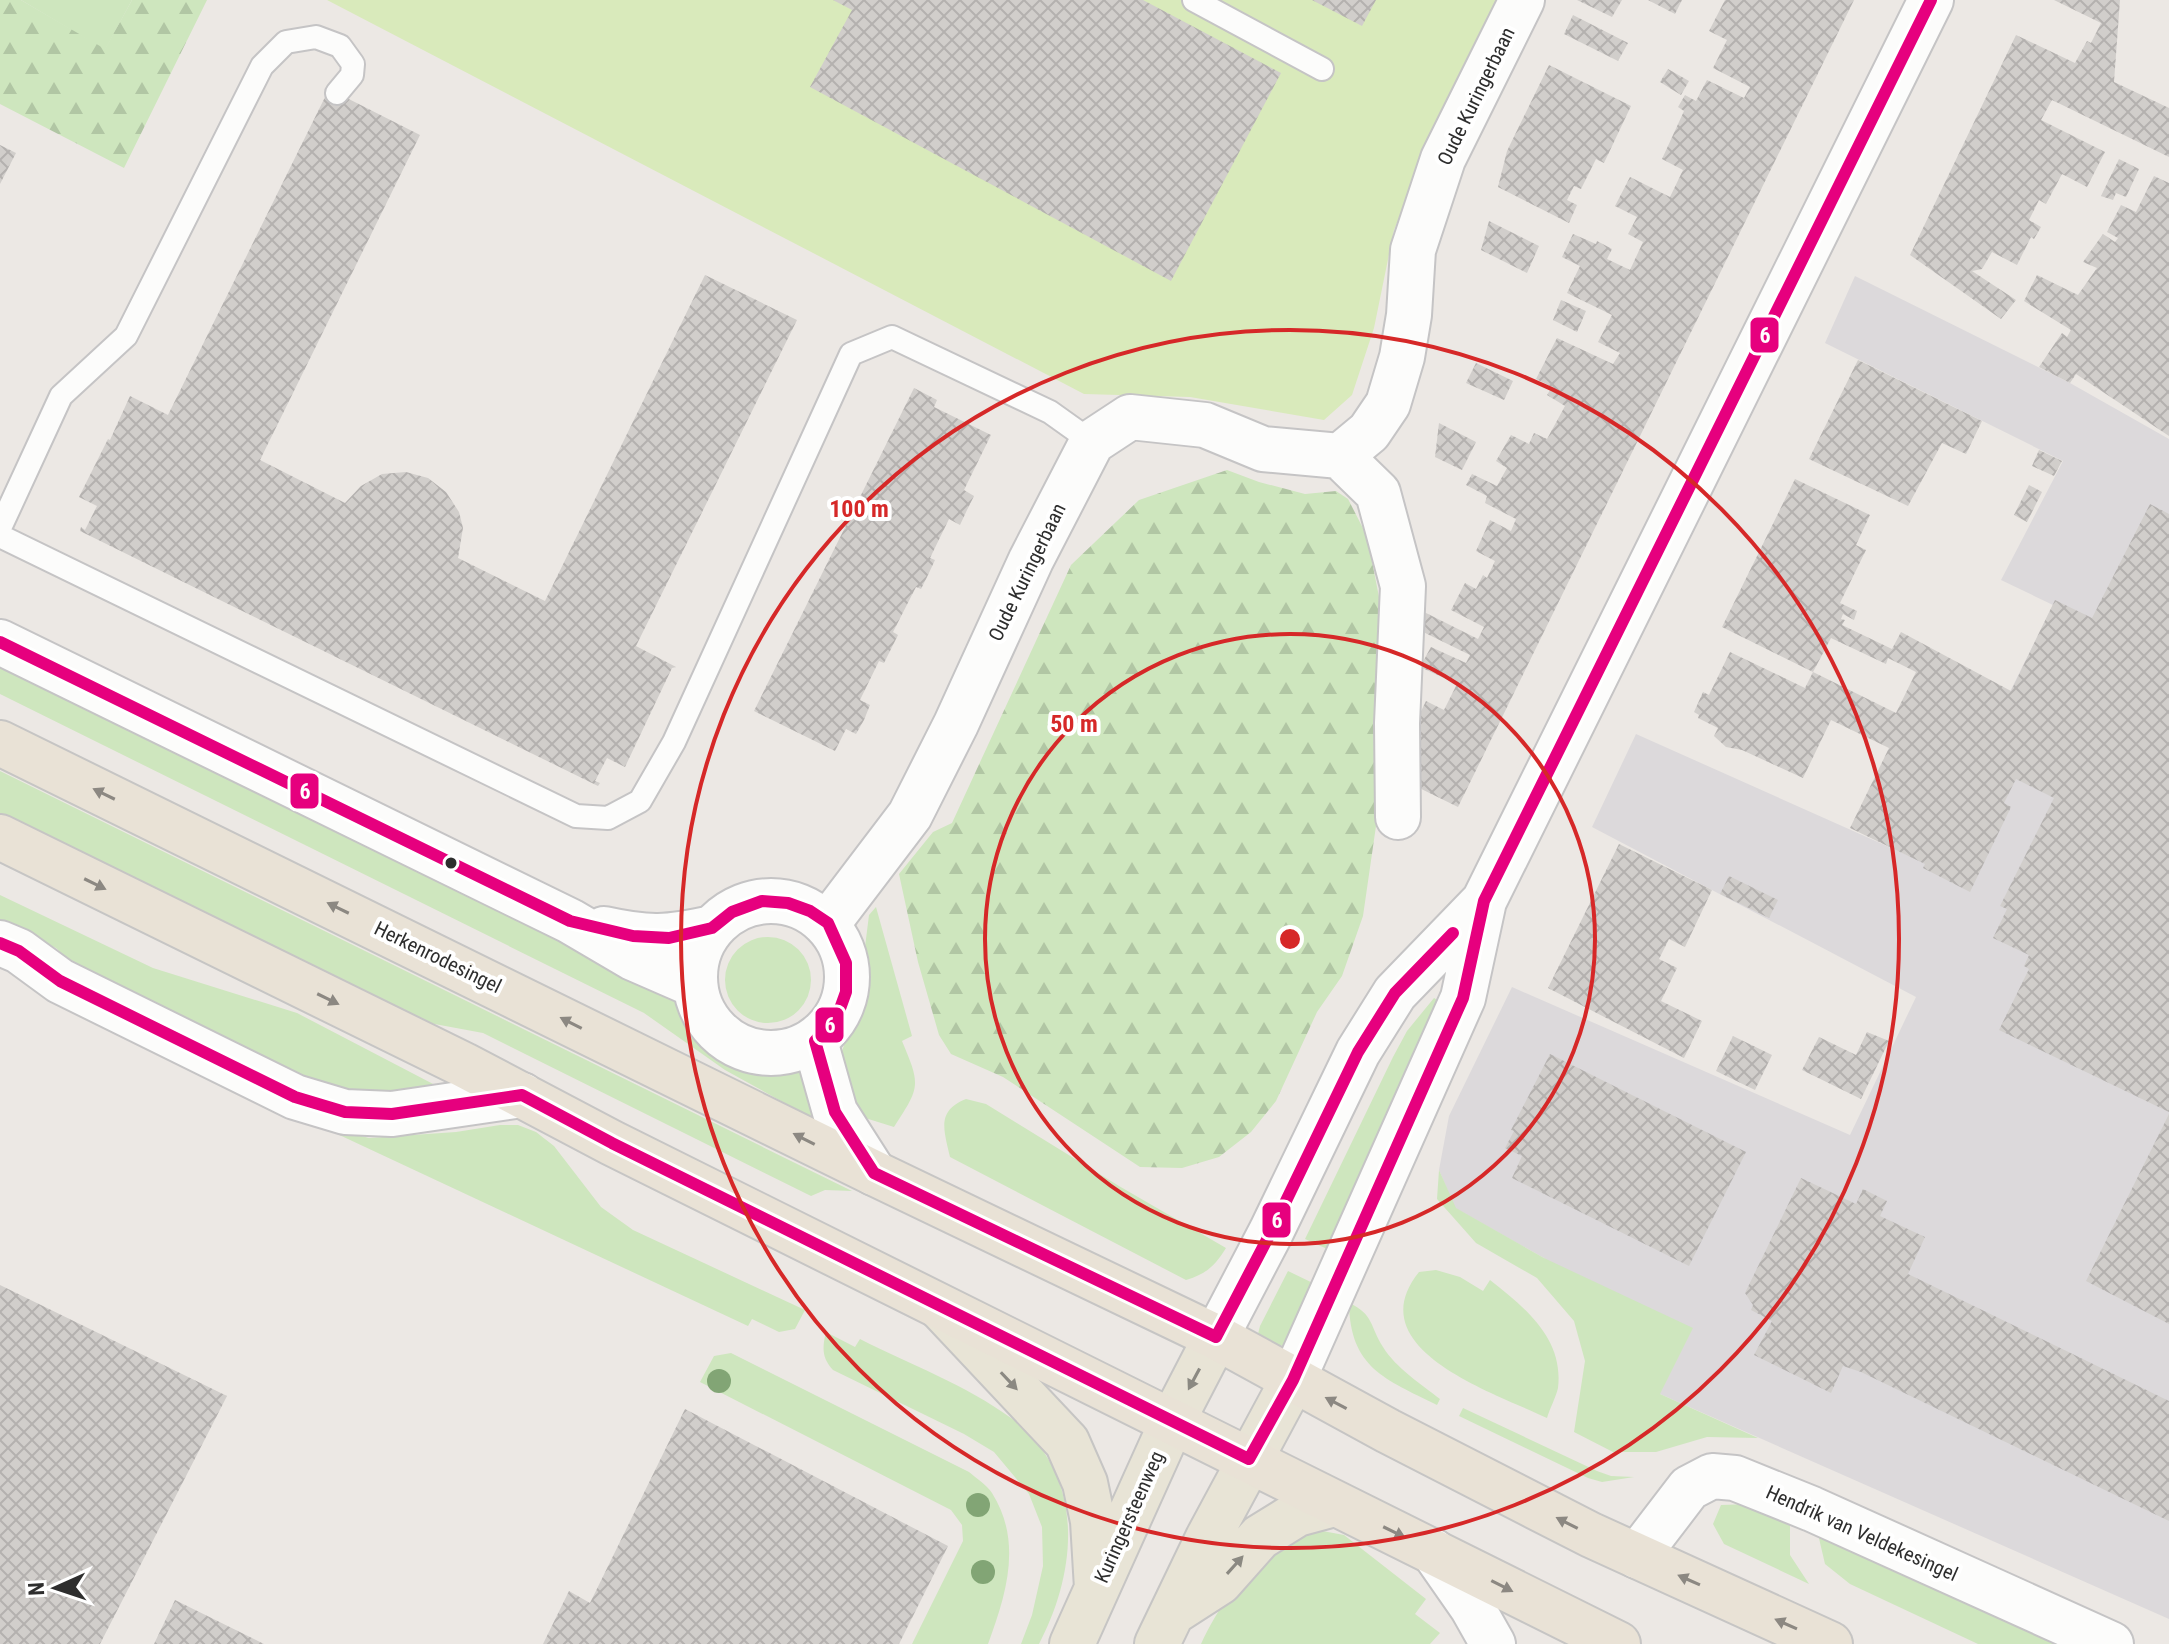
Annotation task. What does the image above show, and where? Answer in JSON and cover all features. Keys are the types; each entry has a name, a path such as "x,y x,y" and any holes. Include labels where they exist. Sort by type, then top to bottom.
{"highway":[{"name":"Herkenrodesingel","path":"0,743 874,1173 1216,1337"},
{"path":"0,837 1173,1420 1613,1643"},
{"path":"1216,1337 1551,1514 1830,1644"}],"main road":[{"path":"936,1304 1067,1442 1085,1483 1097,1588"},
{"name":"Kuringersteenweg","path":"1072,1644 1173,1420 1216,1337"},
{"name":"Kuringersteenweg","path":"1165,1628 1249,1459 1293,1380"},
{"path":"1165,1628 1220,1582 1260,1537 1297,1514 1334,1504"}],"street":[{"name":"Oude Kuringerbaan","path":"828,923 910,815 956,724 1031,560 1092,442 1130,417 1205,425 1263,449 1340,456 1369,432 1388,404 1402,357 1409,315 1413,250 1443,159 1522,0"},
{"name":"Kuringersteenweg","path":"1293,1380 1463,998 1484,901 1931,0"},
{"path":"1340,456 1378,493 1403,586 1397,723 1398,817"},
{"path":"0,642 570,921 633,958 695,985"},
{"path":"762,901 788,903 810,911 828,923 846,963 846,992 837,1017 815,1041 790,1052 764,1054 738,1047 716,1031 701,1008 695,985 697,958 712,928 732,912 762,901"},
{"name":"Kuringersteenweg","path":"1216,1337 1271,1232 1358,1052 1395,993 1484,901"},
{"path":"570,921 633,936 669,938 712,928"},
{"path":"0,943 19,951 60,981 295,1097 345,1112 392,1114 522,1095"},
{"path":"815,1041 835,1112 874,1173"},
{"name":"Hendrik van Veldekesingel","path":"1637,1556 1689,1488 1712,1476 1735,1478 1812,1509 2111,1644"},
{"path":"1433,1551 1472,1607 1493,1644"}],"lane":[{"path":"1194,0 1322,69"},
{"path":"0,528 61,396 126,336 262,66 286,42 316,37 340,46 353,64 352,75 337,93"},
{"path":"0,536 576,816 608,818 640,801 674,742 851,354 892,337 1050,412 1092,442"}],"shaded area":[{"path":"1855,276 2070,383 2169,439 2169,1619 1660,1394 1544,1258 1455,1208 1439,1170 1449,1116 1512,987 1850,1135 1916,997 1592,827 1636,734 1925,863 2053,605 2001,580 2063,461 1825,343"}],"green space":[{"path":"0,0 21,0 105,49 132,0 207,0 124,168 0,104"},
{"path":"21,0 132,0 105,50"},
{"path":"327,0 1501,0 1446,100 1394,230 1374,328 1352,395 1324,420 1190,397 1084,394"},
{"path":"1227,470 1305,494 1336,491 1348,499 1367,536 1379,597 1376,826 1363,916 1342,976 1317,1012 1276,1101 1251,1132 1219,1157 1182,1168 1140,1167 1003,1077 951,1054 939,1035 918,962 899,874 933,832 952,823 1071,565 1139,500"},
{"path":"0,663 677,994 699,1034 726,1056 752,1065 808,1065 822,1113 808,1116 725,1070 644,1013 0,694"},
{"path":"0,771 852,1191 825,1190 811,1196 483,1033 413,1020 0,813"},
{"path":"0,895 153,968 297,1013 435,1085 414,1098 359,1097 266,1064 89,980 56,948 0,920"},
{"path":"876,907 912,1036 902,1041 915,1077 915,1086 909,1103 894,1127 862,1117 847,1094 842,1051 866,983 865,947 869,915"},
{"path":"768,937 784,941 798,950 807,964 811,980 807,996 798,1010 784,1019 768,1023 752,1019 738,1010 729,996 725,980 729,964 738,950 752,941"},
{"path":"1434,998 1449,1007 1334,1252 1305,1239 1393,1057 1407,1031"},
{"path":"966,1099 986,1104 1226,1248 1209,1268 1186,1280 950,1157 944,1122 950,1109"},
{"path":"318,1125 369,1138 518,1125 536,1132 554,1146 601,1207 633,1230 805,1310 795,1329 779,1332 752,1319 748,1326"},
{"path":"1439,1170 1456,1208 1544,1258 1693,1328 1660,1394 1758,1438 1707,1437 1656,1452 1613,1452 1574,1432 1585,1361 1574,1321 1537,1278 1476,1243 1437,1199"},
{"path":"1436,1270 1460,1277 1483,1291 1490,1280 1539,1325 1555,1354 1558,1370 1558,1388 1547,1418 1467,1381 1440,1364 1419,1345 1406,1324 1405,1299 1419,1272"},
{"path":"1288,1271 1319,1286 1295,1338 1279,1347 1268,1344 1258,1334"},
{"path":"1349,1303 1367,1316 1383,1347 1395,1362 1440,1399 1437,1405 1374,1369 1356,1343"},
{"path":"826,1332 855,1347 860,1339 956,1385 1011,1418 1035,1441 1052,1467 1063,1495 1068,1524 1062,1585 1039,1644 1021,1644 1032,1615 1043,1566 1042,1527 1029,1494 994,1452 964,1434 833,1370 824,1352"},
{"path":"731,1353 969,1472 990,1490 1007,1530 1009,1549 1001,1607 988,1644 912,1644 963,1541 962,1525 951,1510 700,1382 714,1356"},
{"path":"1463,1408 1597,1471 1611,1476 1634,1477 1602,1482 1588,1478 1459,1416"},
{"path":"1750,1504 1790,1523 1790,1555 1809,1584 1724,1544 1713,1524 1721,1505"},
{"path":"1312,1529 1344,1535 1426,1599 1415,1614 1440,1633 1430,1644 1201,1644 1224,1603 1254,1564 1281,1541"},
{"path":"1818,1534 2075,1644 1978,1644 1850,1584 1825,1564"}],"building":[{"path":"833,0 1143,0 1281,73 1171,281 810,87 852,10"},
{"path":"1312,0 1376,0 1362,26"},
{"path":"1577,0 1622,0 1612,17"},
{"path":"1648,0 1682,0 1675,14"},
{"path":"1725,0 1854,0 1458,807 1405,781 1409,736 1426,701 1444,710 1457,684 1420,667 1431,647 1466,663 1470,655 1417,629 1422,611 1478,639 1484,627 1451,610 1465,583 1476,589 1483,575 1487,578 1495,561 1476,551 1490,520 1511,531 1516,519 1485,503 1487,496 1466,485 1472,474 1497,486 1507,468 1496,461 1511,435 1529,444 1534,433 1547,439 1565,406 1547,395 1552,387 1536,379 1557,338 1613,364 1620,353 1598,342 1612,315 1567,293 1580,266 1562,257 1573,234 1612,249 1607,259 1630,270 1643,242 1628,234 1637,217 1615,206 1630,177 1670,197 1683,170 1662,159 1684,111 1678,107 1685,95 1696,101 1707,80 1744,98 1750,87 1713,68 1727,40 1709,31"},
{"path":"2054,0 2120,0 2114,82 2169,108 2169,157 2052,100 2041,120 2105,152 2087,187 2062,174 2046,204 2039,200 2029,220 2041,227 2034,239 2031,237 2017,265 1992,252 1982,269 1972,271 2016,300 2001,319 1910,255 2016,35 2075,63 2087,41 2091,43 2101,23"},
{"path":"1573,15 1628,43 1618,61 1564,34"},
{"path":"1549,65 1631,106 1604,163 1596,159 1581,189 1574,186 1567,200 1577,205 1569,223 1498,187 1507,151"},
{"path":"1668,69 1689,81 1681,95 1660,82"},
{"path":"329,89 420,135 260,460 345,503 361,486 382,474 406,472 428,478 446,492 459,512 463,528 458,558 545,601 705,275 797,320 636,646 676,667 672,668 625,767 607,758 595,781 600,783 598,786 80,531 81,527 85,530 97,506 79,497 130,396 168,415"},
{"path":"0,145 16,153 0,184"},
{"path":"2119,159 2139,169 2126,197 2116,193 2113,200 2101,196"},
{"path":"2154,176 2169,183 2169,436 2076,374 2070,383 2039,367 2062,333 2067,337 2071,330 2024,301 2037,275 2078,295 2097,268 2083,262 2103,234 2115,242 2118,238 2107,232 2121,205 2136,212"},
{"path":"1489,221 1539,246 1527,273 1481,250"},
{"path":"1561,300 1586,311 1577,332 1553,320"},
{"path":"1858,360 1982,421 1966,454 1942,443 1908,506 1809,459"},
{"path":"1476,363 1513,381 1504,400 1466,383"},
{"path":"914,388 937,400 934,407 991,435 964,490 974,496 960,525 949,519 930,558 935,560 928,575 921,589 916,587 893,632 898,635 884,663 879,661 860,700 870,705 864,720 856,734 846,729 835,751 754,711"},
{"path":"1439,423 1476,442 1462,470 1435,457"},
{"path":"2039,450 2062,461 2054,476 2032,466"},
{"path":"1795,479 1870,515 1856,545 1866,550 1840,603 1857,611 1854,620 1843,614 1841,619 1845,620 1842,625 1892,649 1901,632 2011,691 2055,600 2092,618 2150,504 2169,514 2169,1112 1999,1030 2029,969 2024,966 2029,955 1993,938 2007,909 2000,906 2054,798 2016,779 2004,803 2011,807 1970,892 1923,868 1925,864 1850,828 1889,748 1831,720 1803,778 1742,750 1726,747 1714,736 1718,728 1698,718 1699,715 1694,712 1703,692 1709,695 1730,652 1805,688 1813,672 1722,627","holes":["1831,638 1886,664 1888,658 1916,672 1896,713 1813,672"]},
{"path":"2029,485 2042,492 2027,522 2014,515"},
{"path":"1619,844 1712,890 1685,947 1669,939 1659,959 1677,968 1661,1001 1702,1021 1684,1058 1548,988"},
{"path":"1729,876 1778,900 1769,918 1720,894"},
{"path":"1867,1032 1889,1041 1861,1099 1802,1070 1819,1037 1856,1055"},
{"path":"1733,1036 1772,1055 1755,1090 1716,1071"},
{"path":"1550,1054 1746,1152 1689,1266 1512,1178 1522,1156 1505,1148"},
{"path":"2169,1114 2169,1324 2086,1281"},
{"path":"1801,1178 1856,1204 1863,1189 1887,1201 1880,1216 1925,1237 1908,1274 2169,1401 2169,1521 1861,1372 1843,1366 1831,1393 1754,1355 1772,1321 1751,1310 1753,1305 1745,1293"},
{"path":"0,1285 227,1396 100,1644 0,1644"},
{"path":"685,1409 948,1546 899,1644 543,1644 569,1591 590,1603"},
{"path":"175,1600 264,1644 154,1644"}],"transit line":[{"name":"6","path":"0,943 19,951 60,981 295,1097 345,1112 392,1114 522,1095 612,1143 1249,1459 1293,1380 1463,998 1484,901 1931,0"},
{"name":"6","path":"0,642 570,921 633,936 669,938 712,928 732,912 762,901 788,903 810,911 828,923 846,963 846,992 837,1017 815,1041 835,1112 874,1173 1216,1337 1271,1232 1358,1052 1395,993 1453,933"}]}
